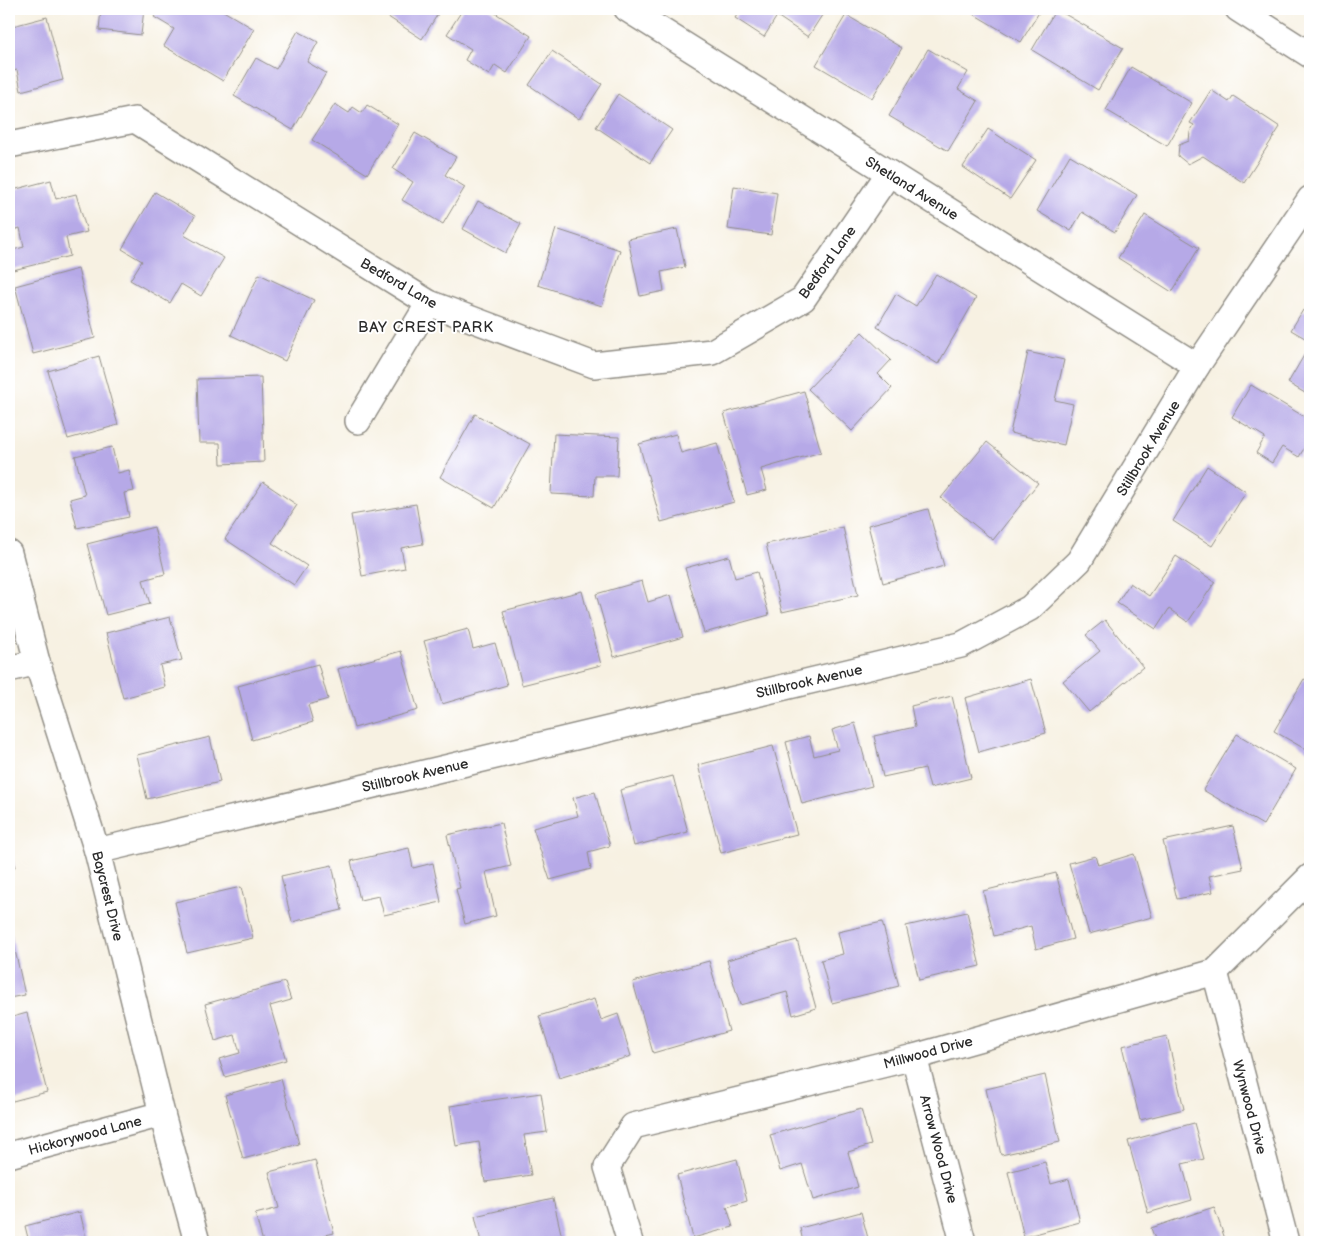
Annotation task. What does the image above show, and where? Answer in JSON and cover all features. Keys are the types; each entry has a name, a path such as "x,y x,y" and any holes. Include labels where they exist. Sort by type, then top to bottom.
{"street":[{"name":"Shetland Avenue","path":"627,9 1197,366"},
{"path":"1238,9 1310,55"},
{"name":"Bedford Lane","path":"9,145 135,120 429,303 594,365 712,352 802,299 889,173"},
{"name":"Stillbrook Avenue","path":"97,851 961,645 1030,608 1079,562 1197,366 1310,199"},
{"path":"358,421 429,303"},
{"name":"Baycrest Drive","path":"9,553 37,662 97,851 162,1114 197,1242"},
{"path":"9,669 37,662"},
{"name":"Millwood Drive","path":"630,1242 607,1167 633,1126 914,1056 1215,972 1310,877"},
{"name":"Wynwood Drive","path":"1215,972 1286,1242"},
{"name":"Arrow Wood Drive","path":"914,1056 964,1242"},
{"name":"Hickorywood Lane","path":"9,1155 162,1114"}],"building":[{"path":"101,9 144,9 141,35 99,30"},
{"path":"159,9 180,9 184,11 186,9 220,9 254,29 223,81 164,46 174,29 154,17"},
{"path":"381,9 441,9 422,39 379,11"},
{"path":"463,9 489,9 531,36 507,73 495,65 489,75 465,60 471,49 447,34"},
{"path":"741,9 826,9 808,37 777,16 764,37 735,18"},
{"path":"965,9 1041,9 1021,42"},
{"path":"1056,9 1123,48 1098,90 1032,50"},
{"path":"846,15 902,48 872,98 816,65"},
{"path":"47,17 63,80 21,91 17,70 9,72 9,27"},
{"path":"298,31 318,42 307,62 326,73 293,130 234,96 256,58 276,69"},
{"path":"928,49 968,72 958,89 978,101 948,151 889,116"},
{"path":"552,51 602,84 579,119 529,85"},
{"path":"1131,67 1192,103 1167,146 1106,110"},
{"path":"1211,90 1229,102 1233,96 1280,127 1244,183 1203,156 1188,164 1178,156 1179,145 1189,141 1190,132 1194,125 1190,123"},
{"path":"618,94 672,130 650,163 596,127"},
{"path":"335,104 349,113 353,107 362,113 367,105 398,124 367,174 312,140"},
{"path":"988,129 1036,160 1010,199 963,167"},
{"path":"415,133 456,157 445,175 465,187 443,224 402,200 413,182 393,169"},
{"path":"1070,155 1137,195 1115,232 1082,212 1071,231 1037,211"},
{"path":"51,180 56,199 76,194 87,232 66,237 70,256 9,271 9,251 24,247 20,228 9,231 9,191"},
{"path":"734,186 777,193 771,235 728,229"},
{"path":"155,192 195,216 184,235 224,258 201,296 181,284 170,303 130,280 142,261 122,249"},
{"path":"478,201 521,224 506,253 463,229"},
{"path":"1145,215 1199,248 1172,292 1118,258"},
{"path":"556,229 620,250 602,306 538,285"},
{"path":"677,229 685,267 661,272 664,291 640,296 628,239"},
{"path":"78,269 95,338 33,354 15,286"},
{"path":"259,274 314,300 285,361 231,335"},
{"path":"936,274 976,298 938,364 877,327 896,294 916,306"},
{"path":"1303,310 1310,314 1310,341 1291,330"},
{"path":"862,332 891,360 878,374 892,388 852,431 808,389"},
{"path":"1310,345 1310,396 1288,383"},
{"path":"1028,352 1064,360 1055,400 1073,404 1064,445 1010,433"},
{"path":"99,356 118,425 68,439 48,371"},
{"path":"261,377 264,462 221,464 220,443 199,443 197,379"},
{"path":"1251,385 1310,420 1310,438 1299,457 1282,447 1272,463 1256,453 1265,437 1232,417"},
{"path":"804,391 821,452 761,469 767,490 747,495 724,413"},
{"path":"475,414 530,444 494,508 440,477"},
{"path":"554,434 619,437 617,476 595,476 594,496 551,494"},
{"path":"676,434 681,453 717,443 734,502 661,522 639,444"},
{"path":"987,442 1038,483 993,540 941,498"},
{"path":"112,447 118,473 129,470 134,491 124,493 129,517 77,528 70,499 85,495 75,456"},
{"path":"1207,466 1246,492 1212,546 1173,521"},
{"path":"263,482 297,505 272,543 307,566 294,585 225,539"},
{"path":"416,504 423,544 401,548 405,568 362,576 351,515"},
{"path":"928,509 944,566 883,583 868,525"},
{"path":"154,527 165,574 143,580 150,604 106,615 87,544"},
{"path":"843,527 858,595 782,612 766,544"},
{"path":"729,556 735,578 757,572 769,615 704,633 685,568"},
{"path":"1176,556 1215,582 1188,622 1169,609 1156,629 1117,603 1130,583 1149,596"},
{"path":"642,581 648,602 671,595 683,637 614,657 596,594"},
{"path":"582,591 601,665 522,685 503,611"},
{"path":"170,617 182,660 160,665 165,687 123,698 106,633"},
{"path":"1105,620 1143,667 1089,712 1063,681 1100,651 1086,635"},
{"path":"468,629 473,649 495,643 507,685 442,704 424,641"},
{"path":"401,651 418,710 354,728 338,669"},
{"path":"318,664 328,699 308,705 313,722 252,740 238,686"},
{"path":"1031,679 1046,733 979,752 965,698"},
{"path":"1304,679 1310,682 1310,752 1274,731"},
{"path":"952,696 971,778 930,788 925,768 883,777 874,736 915,727 911,706"},
{"path":"855,723 872,786 802,804 786,742 809,736 814,756 838,750 832,730"},
{"path":"1237,734 1296,769 1263,825 1203,790"},
{"path":"210,737 220,782 147,799 137,755"},
{"path":"773,746 797,834 721,853 698,765"},
{"path":"673,776 688,832 634,846 620,790"},
{"path":"595,792 610,846 588,852 591,869 550,880 533,828 578,816 573,798"},
{"path":"501,823 511,866 486,872 496,916 465,924 456,889 460,888 447,835"},
{"path":"1233,826 1243,869 1209,876 1213,892 1177,899 1163,841"},
{"path":"9,846 15,867 9,869"},
{"path":"409,848 413,868 433,863 441,902 384,915 379,896 360,900 351,861"},
{"path":"1134,854 1152,917 1089,934 1069,863 1095,856 1098,865"},
{"path":"332,865 342,910 292,922 281,876"},
{"path":"1056,873 1073,939 1036,949 1031,926 994,936 983,891"},
{"path":"241,887 253,938 187,953 175,902"},
{"path":"967,912 980,966 919,980 906,926"},
{"path":"882,922 899,986 832,1003 821,960 843,954 838,932"},
{"path":"11,932 25,995 9,998 9,933"},
{"path":"797,940 816,1008 793,1015 787,992 740,1005 727,960"},
{"path":"709,961 729,1031 653,1053 633,982"},
{"path":"285,982 291,1000 270,1006 286,1060 225,1077 219,1059 240,1053 235,1035 215,1041 205,1004"},
{"path":"594,999 601,1020 618,1014 631,1056 559,1078 539,1016"},
{"path":"27,1013 47,1092 9,1102 9,1018"},
{"path":"1167,1036 1184,1109 1140,1120 1122,1046"},
{"path":"1045,1075 1060,1142 1001,1155 986,1089"},
{"path":"281,1079 299,1144 243,1159 225,1095"},
{"path":"541,1093 547,1132 524,1135 531,1175 485,1182 479,1142 456,1146 450,1106"},
{"path":"861,1109 871,1145 848,1152 858,1187 813,1200 802,1164 780,1171 770,1135"},
{"path":"1194,1123 1204,1159 1182,1164 1192,1200 1148,1213 1128,1141"},
{"path":"737,1159 747,1201 727,1207 733,1227 693,1238 677,1175"},
{"path":"315,1160 334,1233 297,1242 263,1242 255,1214 279,1208 269,1172"},
{"path":"1045,1162 1051,1184 1069,1179 1080,1222 1024,1237 1008,1172"},
{"path":"553,1198 563,1242 481,1242 475,1216"},
{"path":"1214,1207 1226,1242 1156,1242 1151,1228"},
{"path":"80,1212 87,1242 29,1242 25,1226"},
{"path":"861,1212 869,1242 803,1242 800,1228"}],"district":[{"name":"BAY CREST PARK","path":"426,327"}]}
